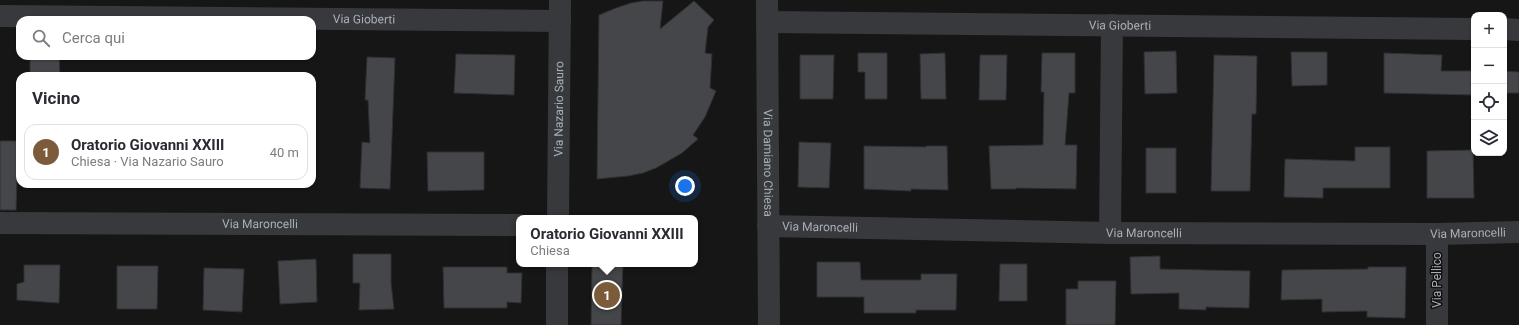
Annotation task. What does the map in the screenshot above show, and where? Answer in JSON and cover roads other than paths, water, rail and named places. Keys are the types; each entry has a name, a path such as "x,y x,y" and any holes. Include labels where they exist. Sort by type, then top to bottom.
{"street":[{"name":"Via Damiano Chiesa","path":"767,0 769,325"},
{"name":"Via Gioberti","path":"0,16 560,11"},
{"name":"Via Nazario Sauro","path":"558,215 560,11"},
{"name":"Via Gioberti","path":"767,22 1471,29"},
{"path":"1110,232 1112,25"},
{"path":"1507,29 1519,30"},
{"name":"Via Maroncelli","path":"0,223 516,225"},
{"name":"Via Maroncelli","path":"768,226 1110,232 1437,234 1519,232"},
{"name":"Via Pellico","path":"1437,234 1437,325"},
{"path":"557,267 557,325"}],"place":[{"name":"Oratorio Giovanni XXIII","path":"607,295"}]}
